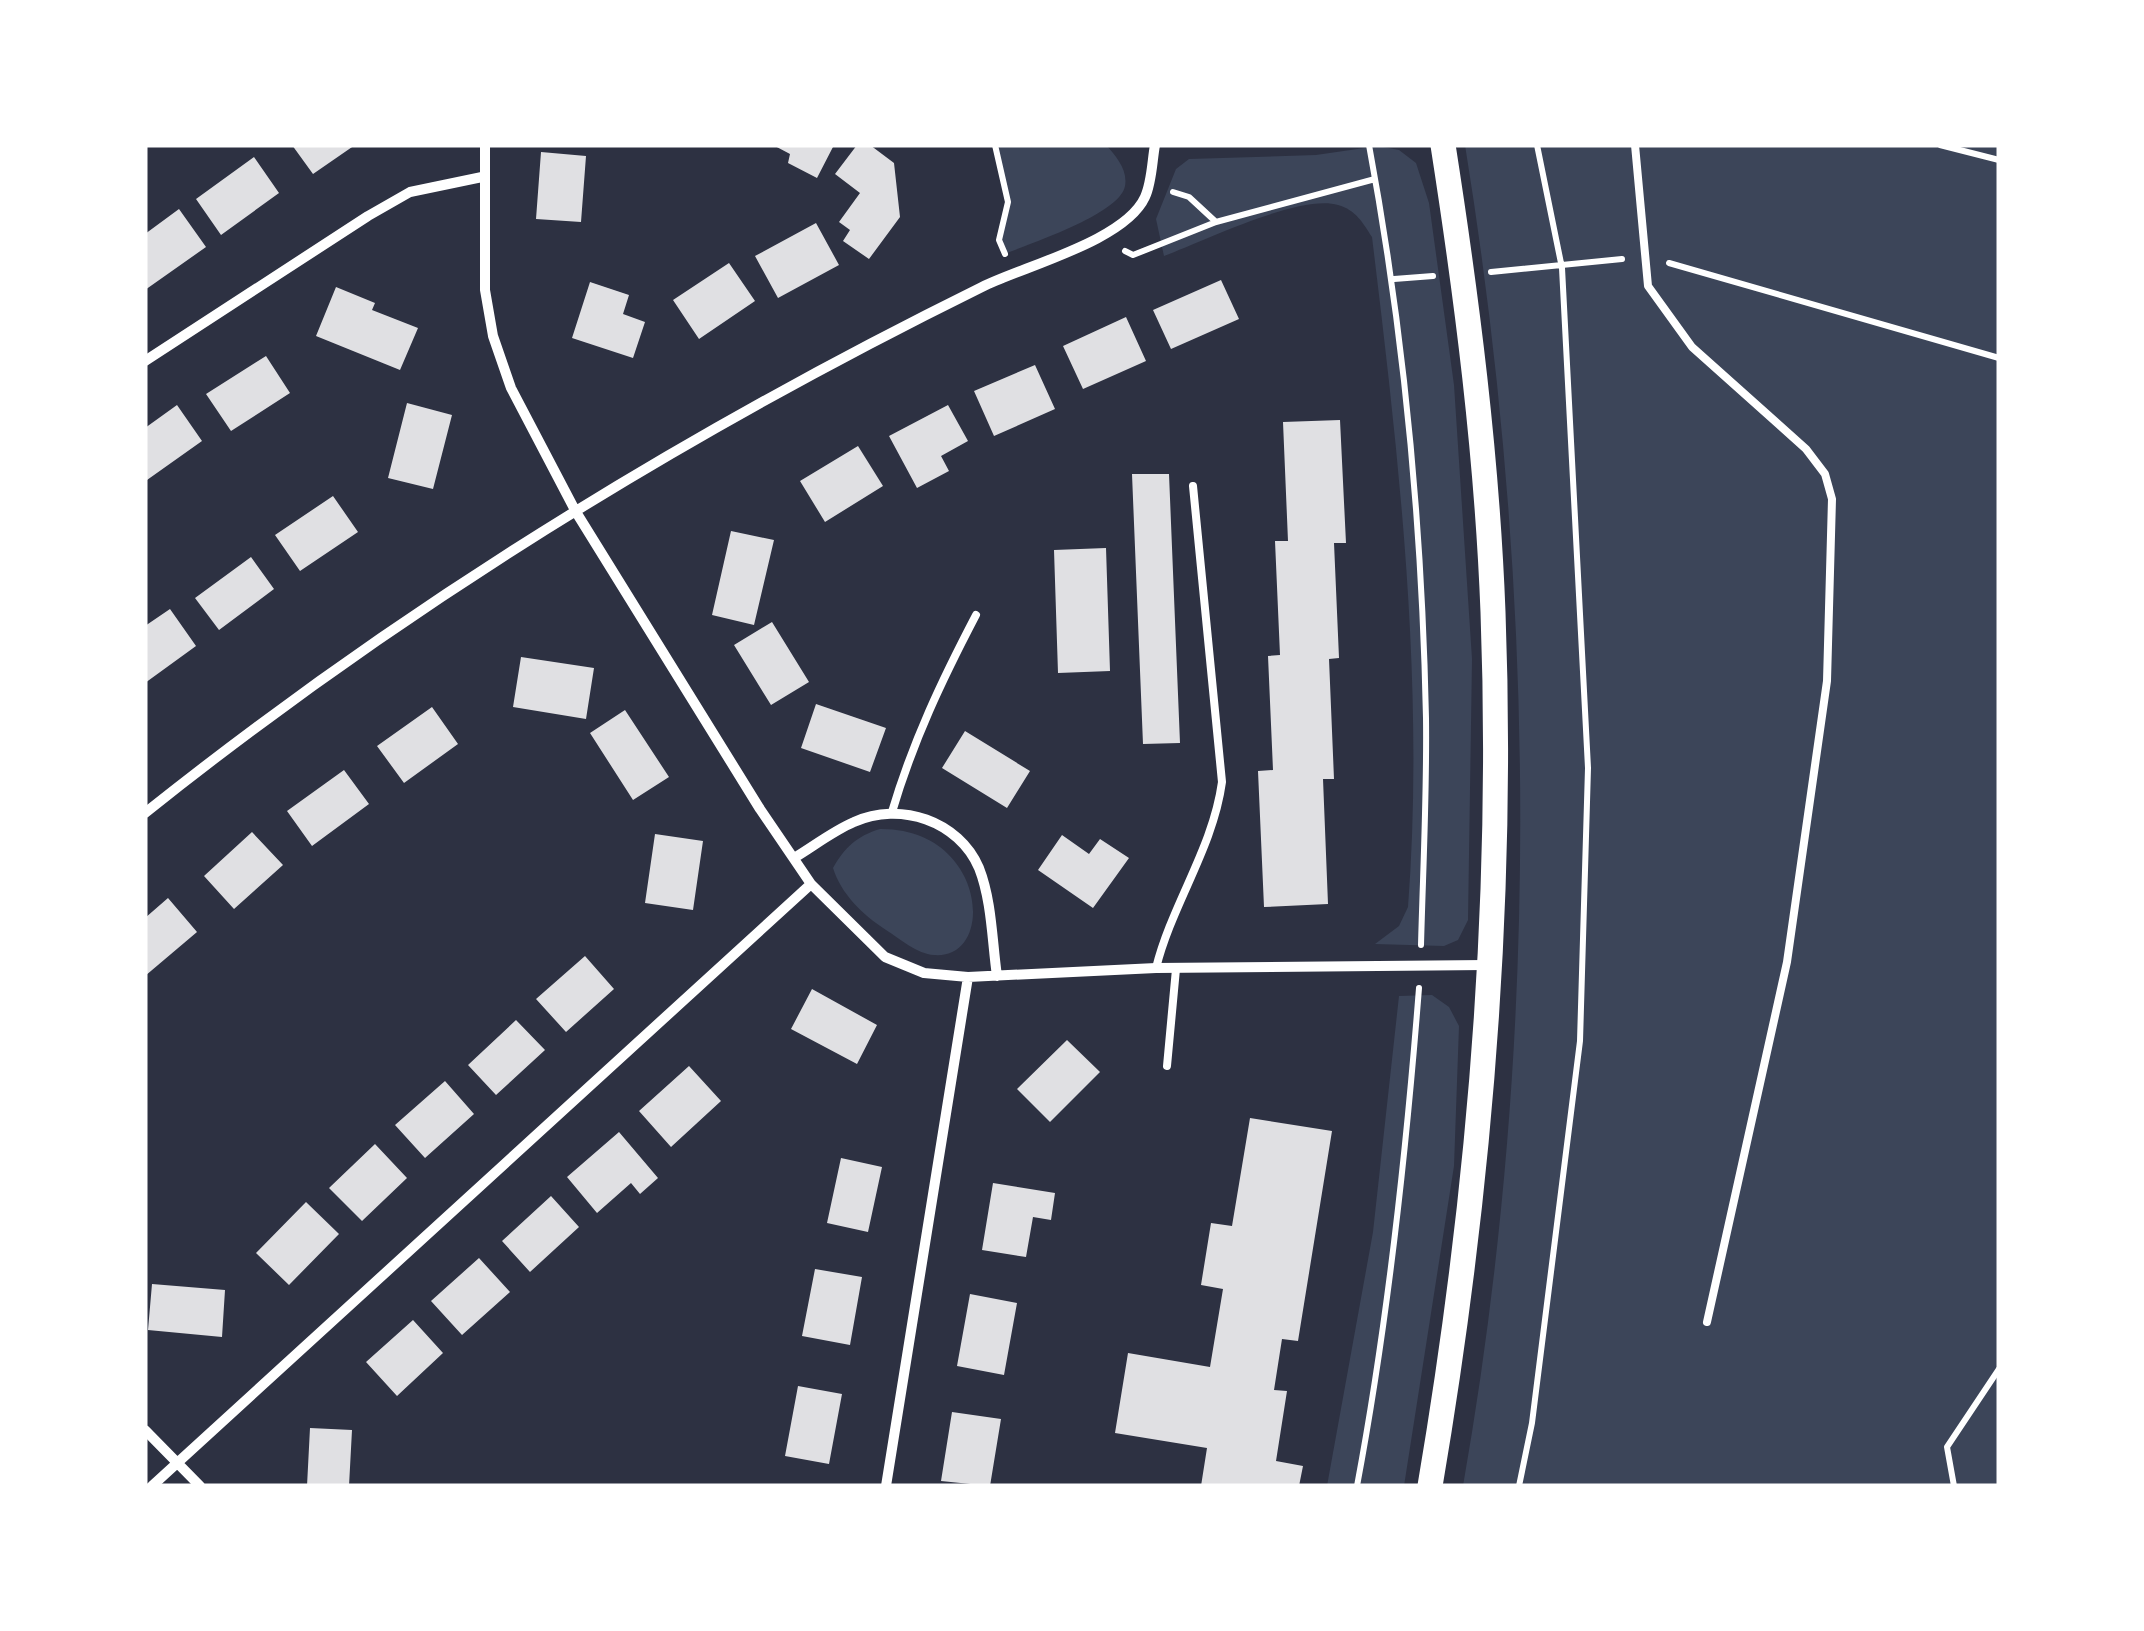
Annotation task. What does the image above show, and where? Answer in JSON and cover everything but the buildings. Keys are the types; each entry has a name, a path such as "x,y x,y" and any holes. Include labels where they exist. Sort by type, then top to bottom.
{"main road":[{"path":"1430,1486 1466,1257 1480,1108 1493,869 1493,610 1463,273 1444,145"}],"street":[{"path":"484,145 481,249 493,336 511,388 576,512 811,884 885,957 924,973 968,977 1156,968 1486,965"},
{"path":"145,813 336,666 445,591 894,330 1013,272 1097,238 1128,219 1144,198 1155,145"},
{"path":"145,362 410,192 482,176"},
{"path":"794,858 855,821 892,812 938,824 971,851 986,894 997,976"},
{"path":"152,1486 811,884"},
{"path":"886,1486 968,977"},
{"path":"145,1430 200,1486"}],"lane":[{"path":"1635,145 1648,286 1692,347 1806,449 1825,474 1832,499 1826,681 1799,883 1783,982 1707,1322"},
{"path":"1156,968 1165,933 1217,814 1222,782 1222,743 1192,486"},
{"path":"892,812 936,688 976,615"},
{"path":"1166,1066 1176,968"}],"path":[{"path":"995,145 1008,202 999,240 1013,272"},
{"path":"1357,1486 1380,1368 1403,1178 1420,967 1426,718 1413,484 1394,279 1369,145"},
{"path":"1519,1486 1532,1423 1580,1041 1588,768 1562,268 1537,145"},
{"path":"1940,145 1999,160"},
{"path":"1097,238 1133,254 1216,222 1375,179"},
{"path":"1148,184 1190,197 1216,222"},
{"path":"1394,279 1562,268 1644,256 1999,358"},
{"path":"1954,1486 1946,1447 1999,1369"}],"shaded area":[{"path":"995,145 1106,145 1123,169 1125,186 1119,197 1092,217 1005,254 999,240 1008,202"},
{"path":"1465,145 1999,145 1999,1486 1463,1486 1488,1319 1506,1152 1517,984 1520,816 1517,647 1506,479 1489,312"},
{"path":"1378,146 1399,150 1416,163 1429,203 1454,385 1472,659 1468,920 1458,940 1444,946 1375,944 1399,926 1408,907 1413,739 1400,487 1372,237 1350,210 1321,203 1276,212 1164,256 1156,219 1176,169 1189,159 1316,155"},
{"path":"880,829 916,834 942,849 961,870 971,894 973,917 967,937 954,951 934,955 915,949 869,918 841,887 833,868 847,848"},
{"path":"1432,995 1449,1007 1459,1026 1454,1166 1404,1486 1327,1486 1373,1232 1399,996"}]}
